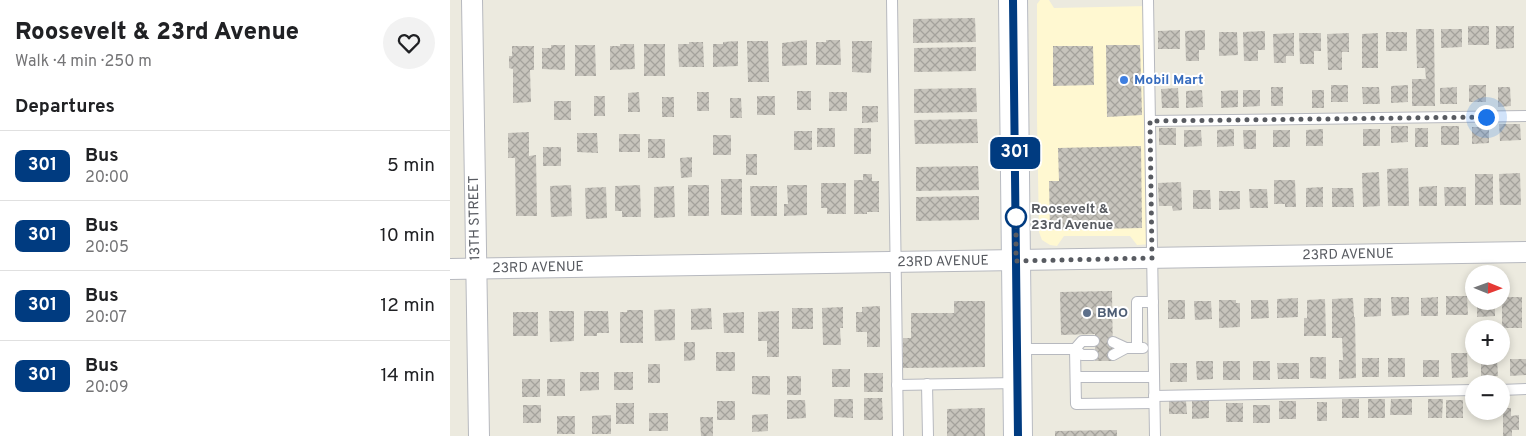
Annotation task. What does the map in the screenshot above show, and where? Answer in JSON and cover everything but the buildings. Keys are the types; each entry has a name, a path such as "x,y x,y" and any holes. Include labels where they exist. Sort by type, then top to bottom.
{"main road":[{"path":"1013,0 1018,436"}],"street":[{"name":"13TH STREET","path":"472,0 479,436"},
{"name":"23RD AVENUE","path":"450,269 1526,252"}],"lane":[{"path":"892,0 898,436"},
{"path":"1148,0 1154,436"},
{"path":"1150,121 1526,116"},
{"path":"1132,348 1137,302 1153,302"},
{"path":"1094,348 1082,341 1075,349 1076,404 1465,390"},
{"path":"1113,348 1153,348"},
{"path":"1017,349 1075,349"},
{"path":"1076,377 1154,376"},
{"path":"897,385 1018,383"},
{"path":"927,384 928,436"},
{"path":"1510,390 1526,389"}],"shaded area":[{"path":"1040,0 1049,0 1054,8 1148,6 1152,244 1137,245 1130,236 1064,236 1057,246 1050,245 1042,240 1039,232 1037,119 1037,4"}],"bus line":[{"name":"301","path":"1013,0 1018,436"}],"place":[{"name":"Mobil Mart","path":"1124,80"},
{"name":"Roosevelt & 23rd Avenue","path":"1016,217"},
{"name":"BMO","path":"1087,313"}],"route":[{"path":"1016,217 1016,261 1152,258 1150,121 1486,117"}]}
